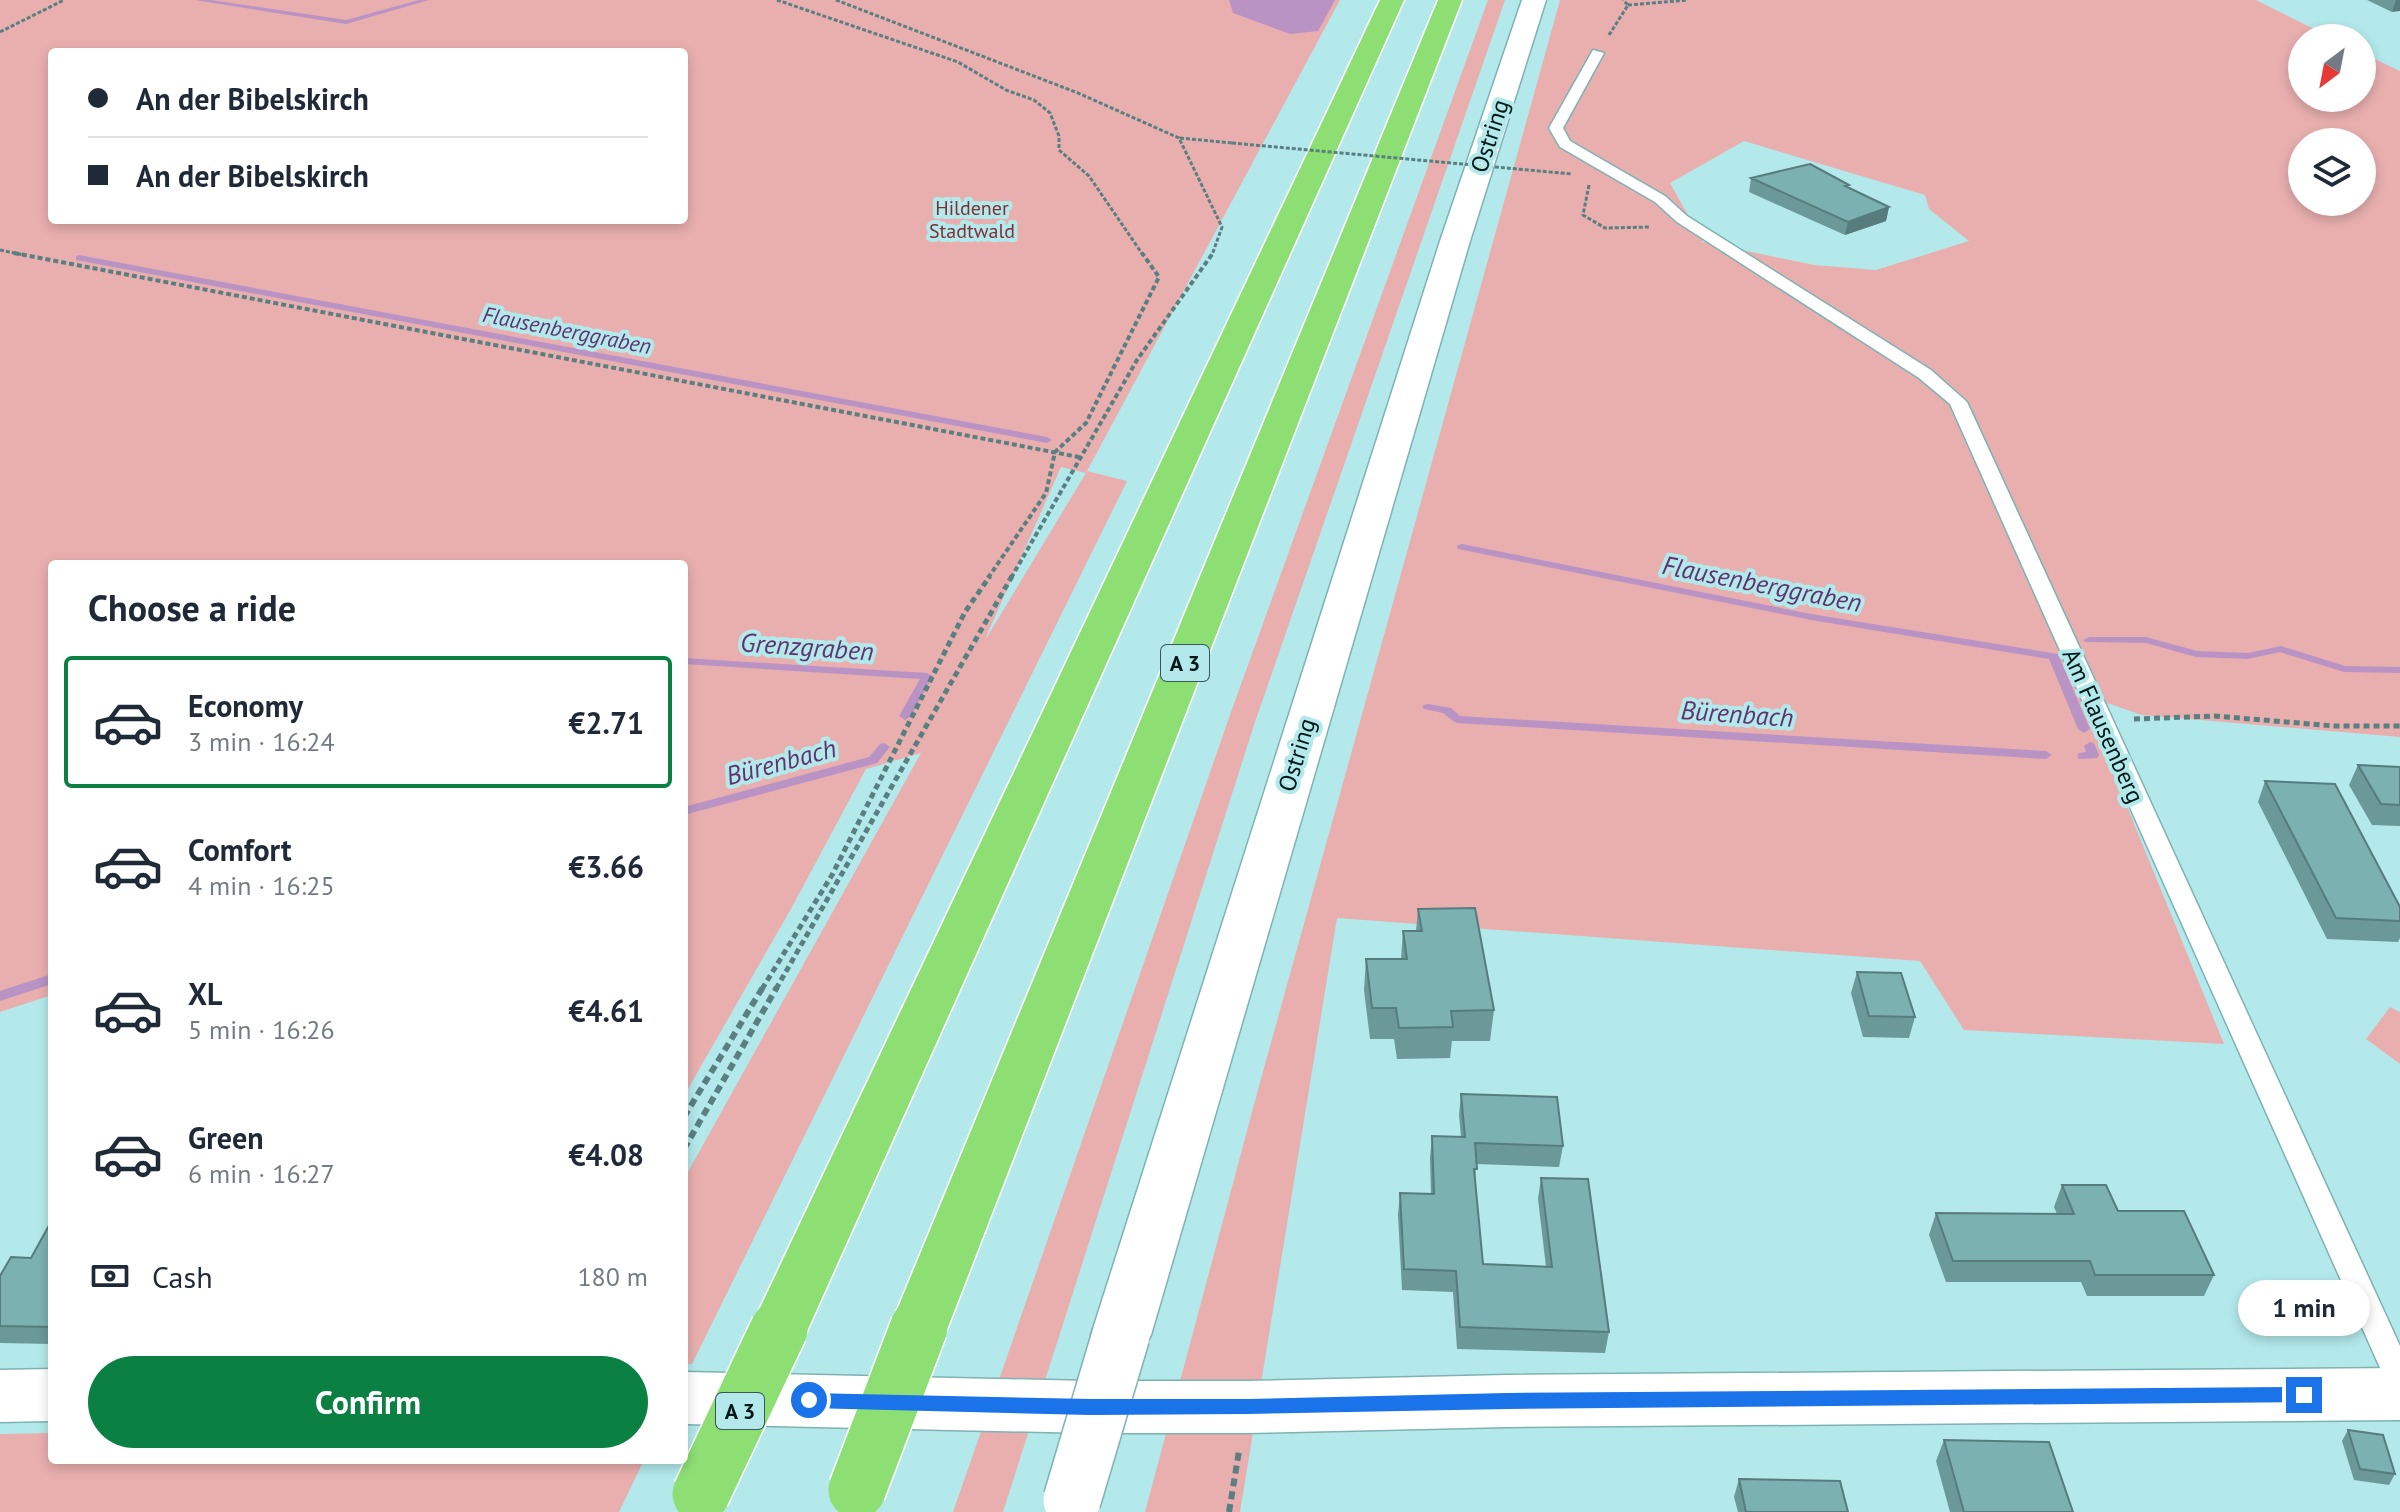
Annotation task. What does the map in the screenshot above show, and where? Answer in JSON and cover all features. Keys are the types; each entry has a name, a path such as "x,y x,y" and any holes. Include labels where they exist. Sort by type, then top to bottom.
{"highway":[{"name":"A 3","path":"697,1503 1392,0"},
{"name":"A 3","path":"853,1501 919,1327 1450,0"}],"main road":[{"name":"Ostring","path":"1070,1506 1455,241 1534,0"},
{"path":"688,1398 1090,1407 1247,1407 1507,1401 2400,1394"},
{"path":"0,1396 48,1395"}],"lane":[{"name":"Am Flausenberg","path":"1598,53 1556,128 1565,144 1660,199 1682,219 1925,374 1958,402 2400,1379"}],"path":[{"path":"0,32 64,0"},
{"path":"688,1110 832,875 965,612 1046,493 1055,452 1086,423 1159,277 1089,176 1059,150 1059,136 1050,113 1034,100 1006,90 958,62 777,0"},
{"path":"836,0 998,61 1179,138 1572,174 1589,183 1583,215 1605,228 1635,229 1682,219"},
{"path":"1623,0 1628,5 1688,0"},
{"path":"1598,53 1628,5"},
{"path":"688,1142 1137,360 1215,250 1222,227 1179,138"},
{"path":"0,250 1080,457"},
{"path":"2099,718 2215,716 2334,726 2400,726"},
{"path":"1229,1512 1247,1407"}],"green space":[{"name":"Hildener Stadtwald","path":"0,0 1340,0 1087,471 1127,481 692,1364 688,1364 688,1172 921,753 866,769 792,907 688,1089 688,560 48,560 48,996 0,1012","holes":["1061,467 1086,473 987,637 986,637"]},
{"path":"1488,0 1505,0 1254,725 1003,1512 953,1512 1231,712"},
{"path":"1560,0 2256,0 2304,24 2288,24 2288,112 2376,112 2376,60 2400,71 2400,737 2142,715 2081,694 2224,1044 1964,1030 1920,961 1337,918 1240,1512 1145,1512 1259,1086","holes":["1744,141 1925,195 1929,209 1969,241 1876,270 1814,265 1703,242 1670,183"]},
{"path":"2390,1007 2400,1012 2400,1064 2366,1039"},
{"path":"48,1433 48,1464 642,1464 619,1512 0,1512 0,1434"}],"shaded area":[{"path":"1229,0 1335,0 1318,31 1290,34 1233,13"}],"building":[{"path":"1810,164 1849,185 1845,186 1889,207 1848,222 1751,178"},
{"path":"2358,765 2400,767 2400,805 2381,804"},
{"path":"2265,781 2335,784 2400,907 2400,921 2336,918"},
{"path":"1475,908 1494,1010 1451,1011 1453,1027 1399,1028 1396,1008 1372,1008 1366,959 1407,959 1403,931 1422,931 1418,909"},
{"path":"1857,972 1901,973 1915,1017 1869,1016"},
{"path":"1461,1094 1557,1097 1563,1146 1475,1143 1477,1169 1474,1169 1483,1264 1552,1267 1541,1178 1588,1179 1609,1332 1460,1327 1456,1271 1404,1269 1400,1193 1434,1194 1432,1136 1465,1137"},
{"path":"2062,1185 2106,1185 2118,1211 2184,1211 2214,1275 2095,1275 2090,1261 1953,1261 1936,1213 2074,1214"},
{"path":"48,1227 48,1327 0,1326 0,1276 11,1257 31,1258"},
{"path":"2348,1430 2383,1435 2395,1474 2360,1469"},
{"path":"1944,1440 2049,1442 2073,1512 1964,1512"},
{"path":"1739,1479 1840,1481 1848,1512 1746,1512"}],"waterway":[{"path":"198,0 346,22 426,0"},
{"name":"Flausenberggraben","path":"79,258 1047,440"},
{"name":"Flausenberggraben","path":"1462,547 1811,617 2054,656 2084,729"},
{"name":"Bürenbach","path":"2089,640 2146,640 2196,654 2248,656 2281,649 2344,669 2400,670"},
{"name":"Grenzgraben","path":"688,661 927,676 905,716"},
{"name":"Bürenbach","path":"1428,707 1447,710 1457,719 2046,755"},
{"name":"Bürenbach","path":"2083,756 2093,755 2090,746"},
{"name":"Bürenbach","path":"688,810 873,760 884,747"},
{"name":"Bürenbach","path":"0,996 48,980"}],"route":[{"path":"809,1400 1090,1407 1247,1407 1507,1401 2304,1395"}]}
